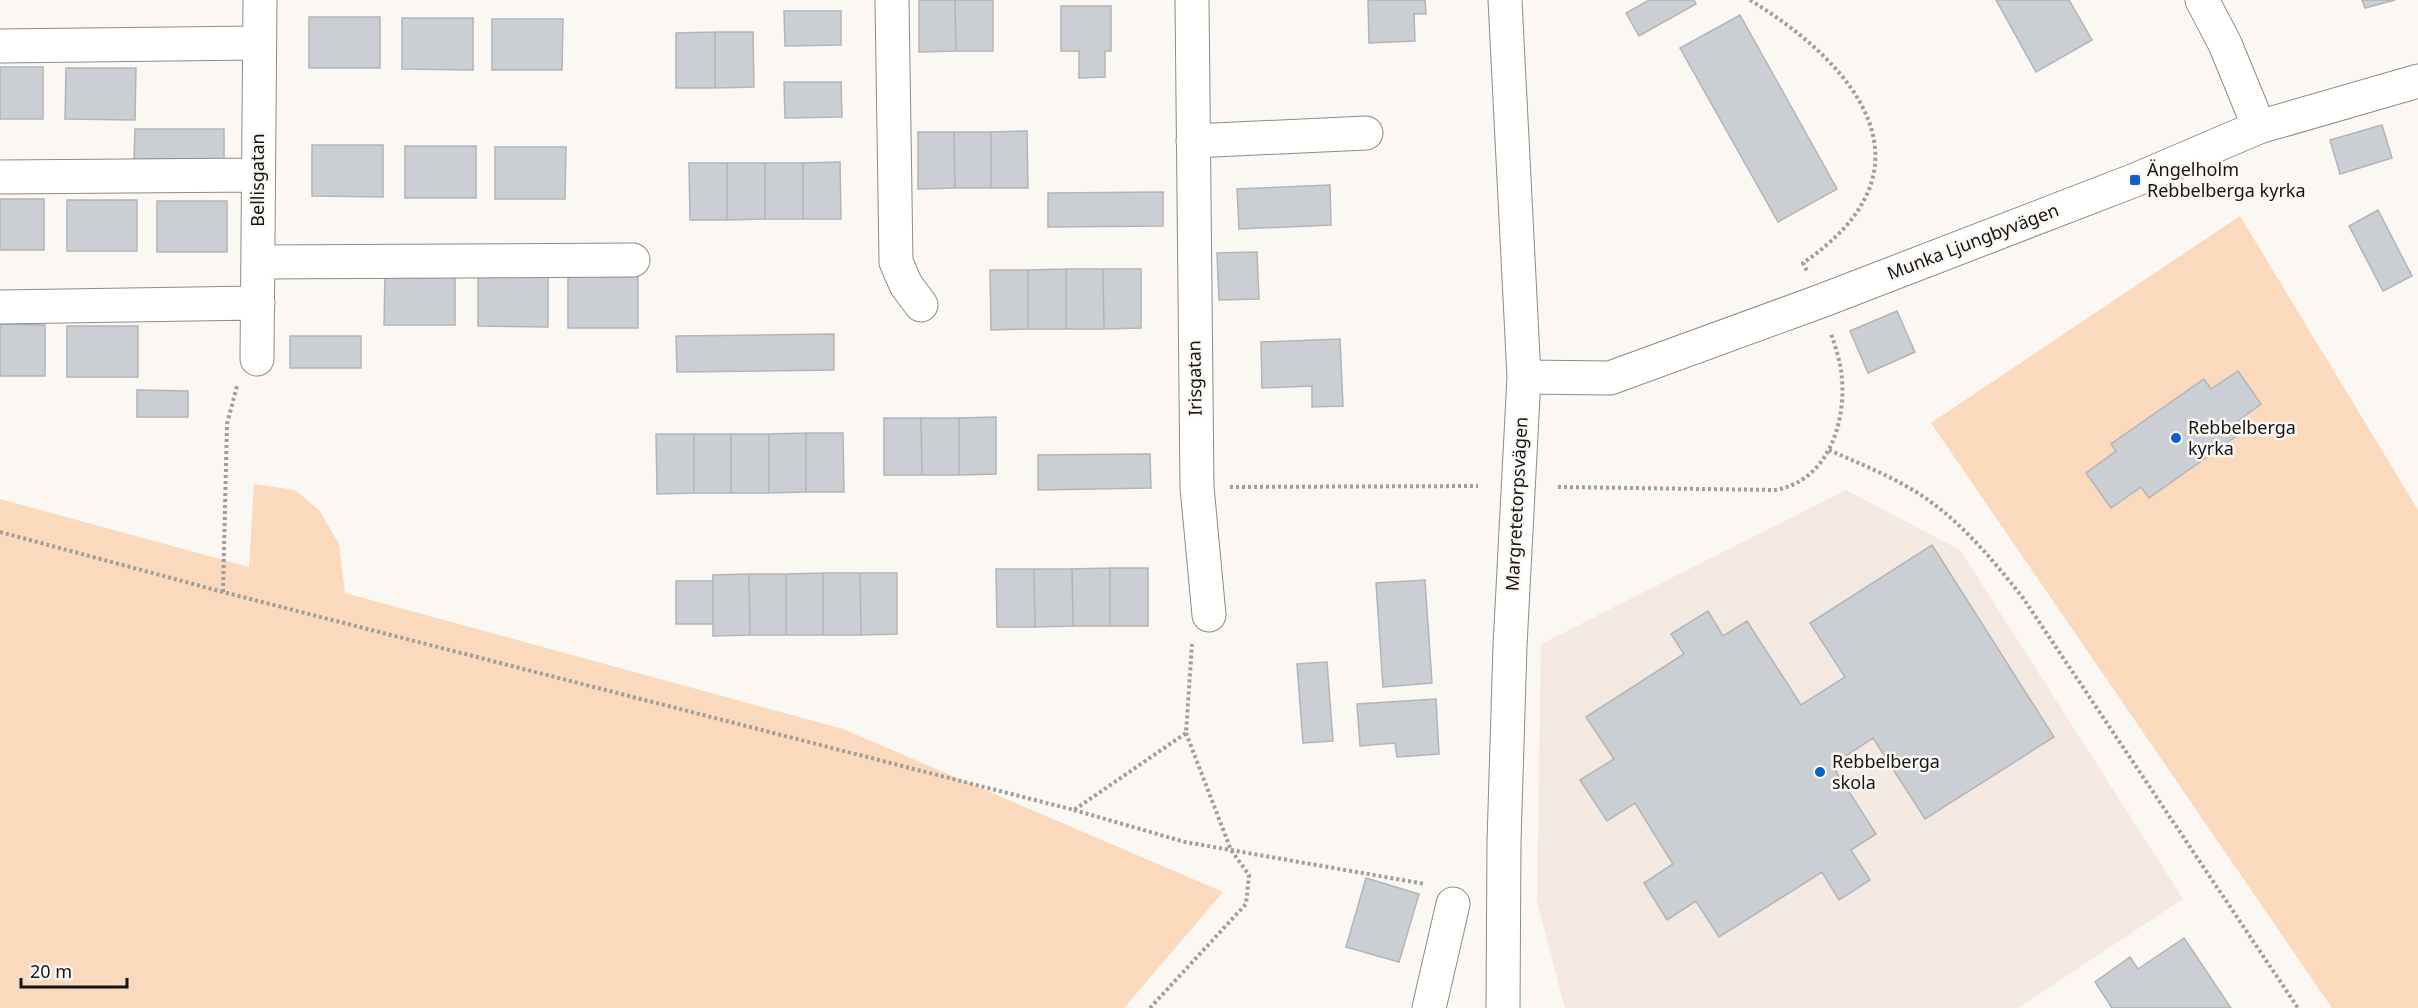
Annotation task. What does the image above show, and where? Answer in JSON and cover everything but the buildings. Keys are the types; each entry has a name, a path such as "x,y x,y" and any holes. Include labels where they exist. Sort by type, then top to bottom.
{"street":[{"name":"Bellisgatan","path":"257,359 260,0"},
{"path":"892,0 896,262 906,285 921,305"},
{"name":"Irisgatan","path":"1192,0 1197,487 1209,615"},
{"name":"Margretetorpsvägen","path":"1503,1008 1504,842 1510,646 1524,377 1504,0"},
{"path":"2202,0 2226,44 2259,127"},
{"path":"0,46 259,44"},
{"name":"Munka Ljungbyvägen","path":"1524,377 1610,378 1821,301 2135,180 2259,127 2418,81"},
{"path":"1193,141 1366,132"},
{"path":"0,177 258,175"},
{"path":"258,262 633,260"},
{"path":"0,307 258,303"},
{"path":"1429,1008 1453,904"}],"path":[{"path":"1558,487 1787,488 1806,477 1818,466 1829,450 1839,428 1842,404 1841,371 1821,301 1803,262 1837,237 1851,222 1859,208 1876,163 1875,141 1870,122 1860,101 1841,74 1806,38 1750,0"},
{"path":"223,592 227,424 239,383 257,359"},
{"path":"1829,450 1902,484 1934,504 1992,559 2023,598 2298,1008"},
{"path":"1197,487 1478,486"},
{"path":"0,532 223,592 1074,810 1185,842 1430,885 1453,904"},
{"path":"1150,1008 1246,904 1249,875 1231,850 1186,733 1192,636 1209,615"},
{"path":"1074,810 1186,733"}],"shaded area":[{"path":"2240,216 2418,510 2418,1008 2332,1008 1931,423"},
{"path":"254,484 295,490 319,510 339,544 345,593 843,729 1223,892 1124,1008 0,1008 0,499 249,567"},
{"name":"Rebbelberga skola","path":"1846,490 1960,550 2183,899 2018,1008 1565,1008 1537,902 1541,644"}],"place":[{"name":"Ängelholm Rebbelberga kyrka","path":"2135,180"},
{"name":"Rebbelberga kyrka","path":"2176,438"},
{"name":"Rebbelberga skola","path":"1820,772"}]}
